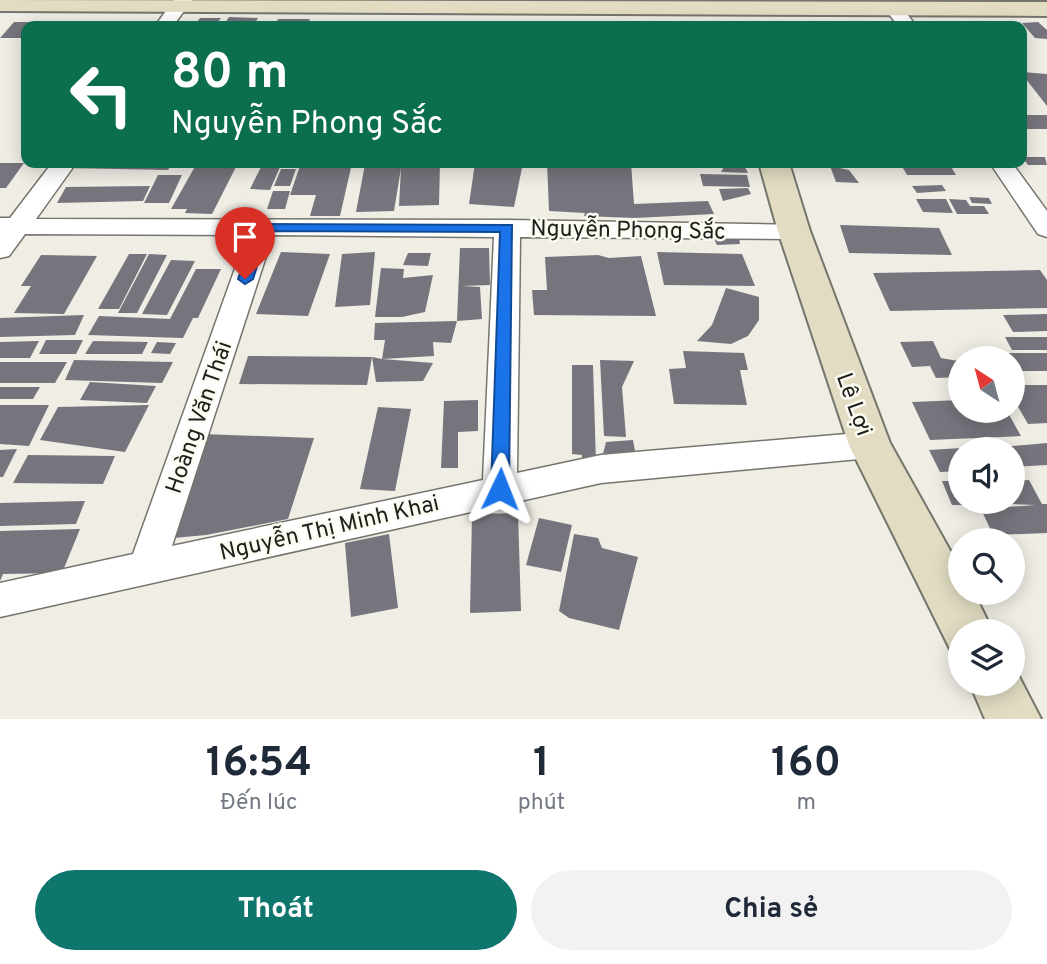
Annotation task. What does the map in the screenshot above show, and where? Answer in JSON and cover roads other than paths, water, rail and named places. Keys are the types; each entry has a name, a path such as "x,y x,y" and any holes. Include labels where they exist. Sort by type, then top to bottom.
{"street":[{"path":"0,5 181,3 729,11 901,18 1047,9"},
{"path":"168,21 181,3"},
{"path":"0,250 9,226 60,168"},
{"name":"Lê Lợi","path":"775,168 794,231 870,445 961,619"},
{"path":"1004,168 1047,229"},
{"name":"Nguyễn Phong Sắc","path":"9,226 794,231"},
{"name":"Hoàng Văn Thái","path":"147,567 263,227"},
{"path":"500,489 507,228"},
{"name":"Nguyễn Thị Minh Khai","path":"0,600 601,469 870,445"},
{"path":"1002,696 1014,719"}]}
